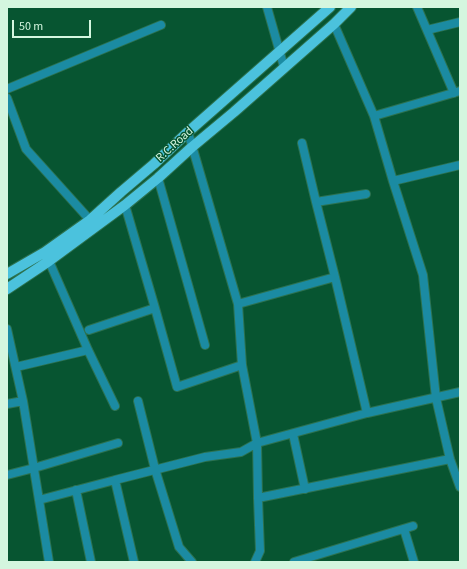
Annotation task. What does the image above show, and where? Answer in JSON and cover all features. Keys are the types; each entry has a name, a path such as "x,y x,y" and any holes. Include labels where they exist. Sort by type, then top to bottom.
{"main road":[{"name":"R.C.Road","path":"7,274 45,252 90,220 330,7"},
{"name":"R.C.Road","path":"7,289 49,262 125,205 158,178 192,146 234,112 334,24 351,7"}],"street":[{"path":"266,7 284,67"},
{"path":"374,116 457,92 417,7"},
{"path":"428,30 460,22"},
{"path":"334,24 374,116 392,181 423,275 436,398 450,459 460,486"},
{"path":"7,89 161,25"},
{"path":"7,98 26,149 90,220"},
{"path":"188,132 238,304 242,366 257,443 260,551 255,562"},
{"path":"302,143 367,413"},
{"path":"392,181 460,165"},
{"path":"158,178 206,345"},
{"path":"316,202 366,194"},
{"path":"125,205 177,387 242,366"},
{"path":"49,262 88,350 115,406"},
{"path":"238,304 335,277"},
{"path":"89,330 155,308"},
{"path":"7,329 23,400 48,562"},
{"path":"16,367 88,350"},
{"path":"39,500 205,457 242,452 257,443 367,413 460,392"},
{"path":"7,404 23,400"},
{"path":"138,401 155,469 179,547 192,562"},
{"path":"293,434 305,489"},
{"path":"7,475 118,443"},
{"path":"258,498 450,459"},
{"path":"115,480 134,562"},
{"path":"76,490 91,562"},
{"path":"294,562 413,526"},
{"path":"404,529 414,562"}]}
